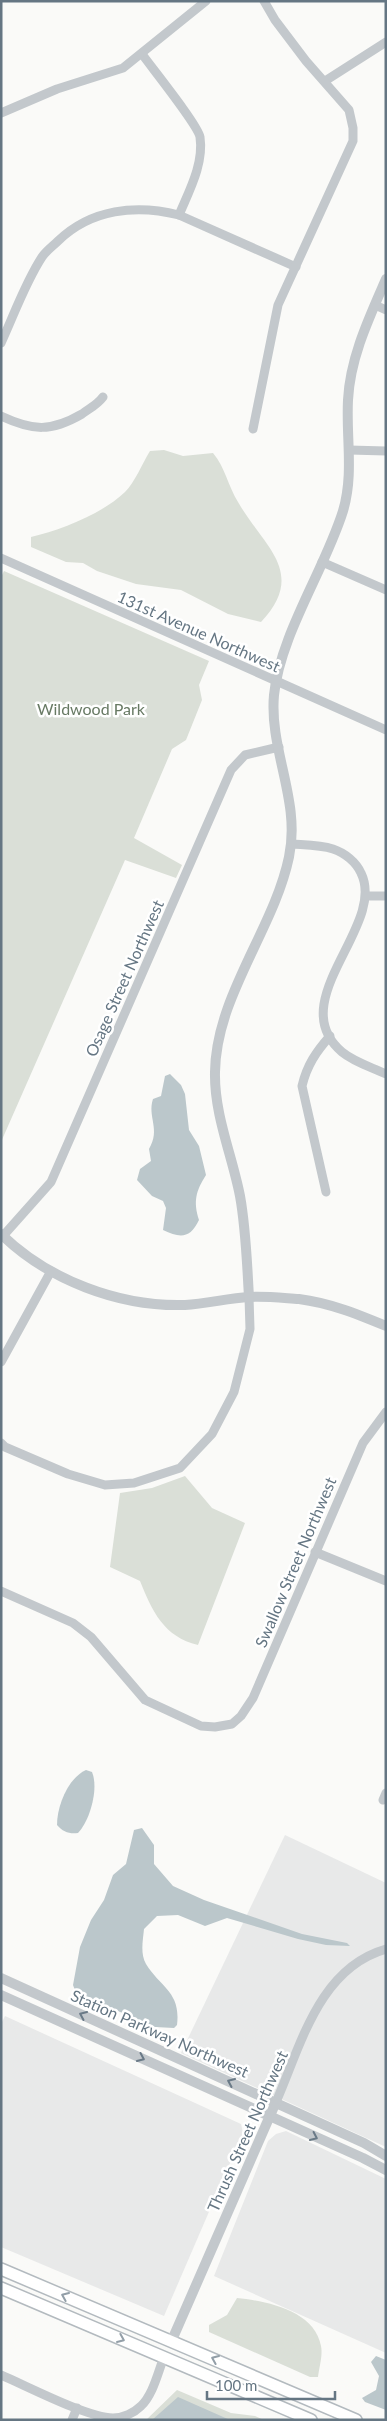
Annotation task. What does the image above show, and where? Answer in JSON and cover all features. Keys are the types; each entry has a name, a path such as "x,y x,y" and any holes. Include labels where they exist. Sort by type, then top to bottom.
{"main road":[{"path":"1,2269 172,2340 356,2420"},
{"path":"1,2288 311,2420"}],"street":[{"path":"1,113 57,89 123,68 206,1"},
{"path":"252,429 278,305 353,142 353,128 349,110 325,80 306,61 275,20 264,1"},
{"path":"325,80 386,42"},
{"path":"142,54 200,136 199,156 194,180 179,215"},
{"path":"1,343 30,278 43,255 68,232 101,214 122,210 159,210 179,215 296,267"},
{"path":"1,1443 6,1447 68,1474 105,1484 134,1483 180,1468 212,1434 234,1392 250,1330 249,1297 241,1199 219,1110 215,1070 225,1021 284,876 292,844 292,812 273,714 276,682 290,638 347,496 350,380 353,364 386,279"},
{"path":"375,304 386,310"},
{"path":"1,416 24,426 43,429 75,418 98,404 103,397"},
{"path":"349,450 386,451"},
{"name":"131st Avenue Northwest","path":"1,558 386,730"},
{"path":"322,562 386,590"},
{"name":"Osage Street Northwest","path":"2,1235 52,1182 231,770 245,755 279,747"},
{"path":"292,844 322,847 344,855 359,869 366,886 365,906 327,992 322,1011 324,1023 340,1051 386,1074"},
{"path":"366,896 386,896"},
{"path":"326,1192 302,1086 309,1064 316,1052 330,1036"},
{"path":"2,1235 51,1271 116,1297 144,1302 187,1305 249,1297 299,1299 342,1308 386,1326"},
{"path":"1,1362 51,1271"},
{"name":"Swallow Street Northwest","path":"1,1591 73,1623 91,1637 145,1700 201,1726 215,1728 232,1724 241,1716 253,1698 363,1443 386,1412"},
{"path":"315,1552 386,1581"},
{"name":"Thrush Street Northwest","path":"172,2340 318,2006 331,1985 348,1968 374,1953 386,1949"},
{"name":"Station Parkway Northwest","path":"1,1978 276,2102 364,2143 382,2154"},
{"path":"1,1990 1,1995"},
{"name":"Station Parkway Northwest","path":"1,1995 386,2170"},
{"path":"371,2162 382,2154"},
{"path":"1,2374 77,2408 113,2418 124,2417 142,2406 164,2357"},
{"path":"72,2420 77,2408"}],"shaded area":[{"path":"170,1074 181,1085 185,1094 189,1130 199,1146 206,1175 200,1186 196,1202 199,1220 192,1231 184,1235 163,1230 166,1208 163,1201 152,1196 137,1180 140,1169 151,1161 149,1149 154,1135 153,1099 161,1096 165,1076"},
{"path":"86,1770 92,1772 94,1779 94,1795 90,1813 78,1833 66,1832 57,1825 61,1801 74,1779"},
{"path":"142,1828 154,1845 154,1864 173,1886 204,1900 302,1934 347,1943 350,1946 326,1945 298,1939 227,1918 205,1926 178,1915 157,1916 144,1929 143,1956 146,1964 173,1998 177,2014 177,2025 174,2028 155,2027 76,1993 73,1985 80,1947 91,1920 104,1900 113,1875 126,1864 134,1830"},
{"path":"285,1835 386,1883 386,2147 181,2053"},
{"path":"5,2016 241,2124 243,2133 164,2316 1,2247 1,2024"},
{"path":"286,2131 386,2179 386,2353 214,2276 268,2141 276,2134"},
{"path":"376,2356 386,2360 386,2410 365,2402 362,2398 376,2390 379,2376 371,2362"},
{"path":"178,2397 230,2420 152,2420"}],"green space":[{"path":"164,450 183,456 213,453 221,464 238,502 269,546 281,574 281,588 275,604 261,622 228,614 181,590 136,584 97,571 83,563 66,562 31,547 31,537 81,520 116,500 132,483 150,451"},
{"name":"Wildwood Park","path":"4,571 209,661 199,685 202,700 186,740 172,749 134,838 182,865 176,878 125,860 1,1142 1,577"},
{"path":"185,1476 212,1508 245,1523 198,1645 176,1636 168,1629 149,1603 140,1581 110,1567 120,1493 152,1488"},
{"path":"237,2298 275,2305 300,2316 310,2324 317,2334 321,2346 318,2377 310,2377 209,2332 209,2325 227,2315"},
{"path":"177,2390 231,2413 255,2416 264,2420 146,2420"}]}
